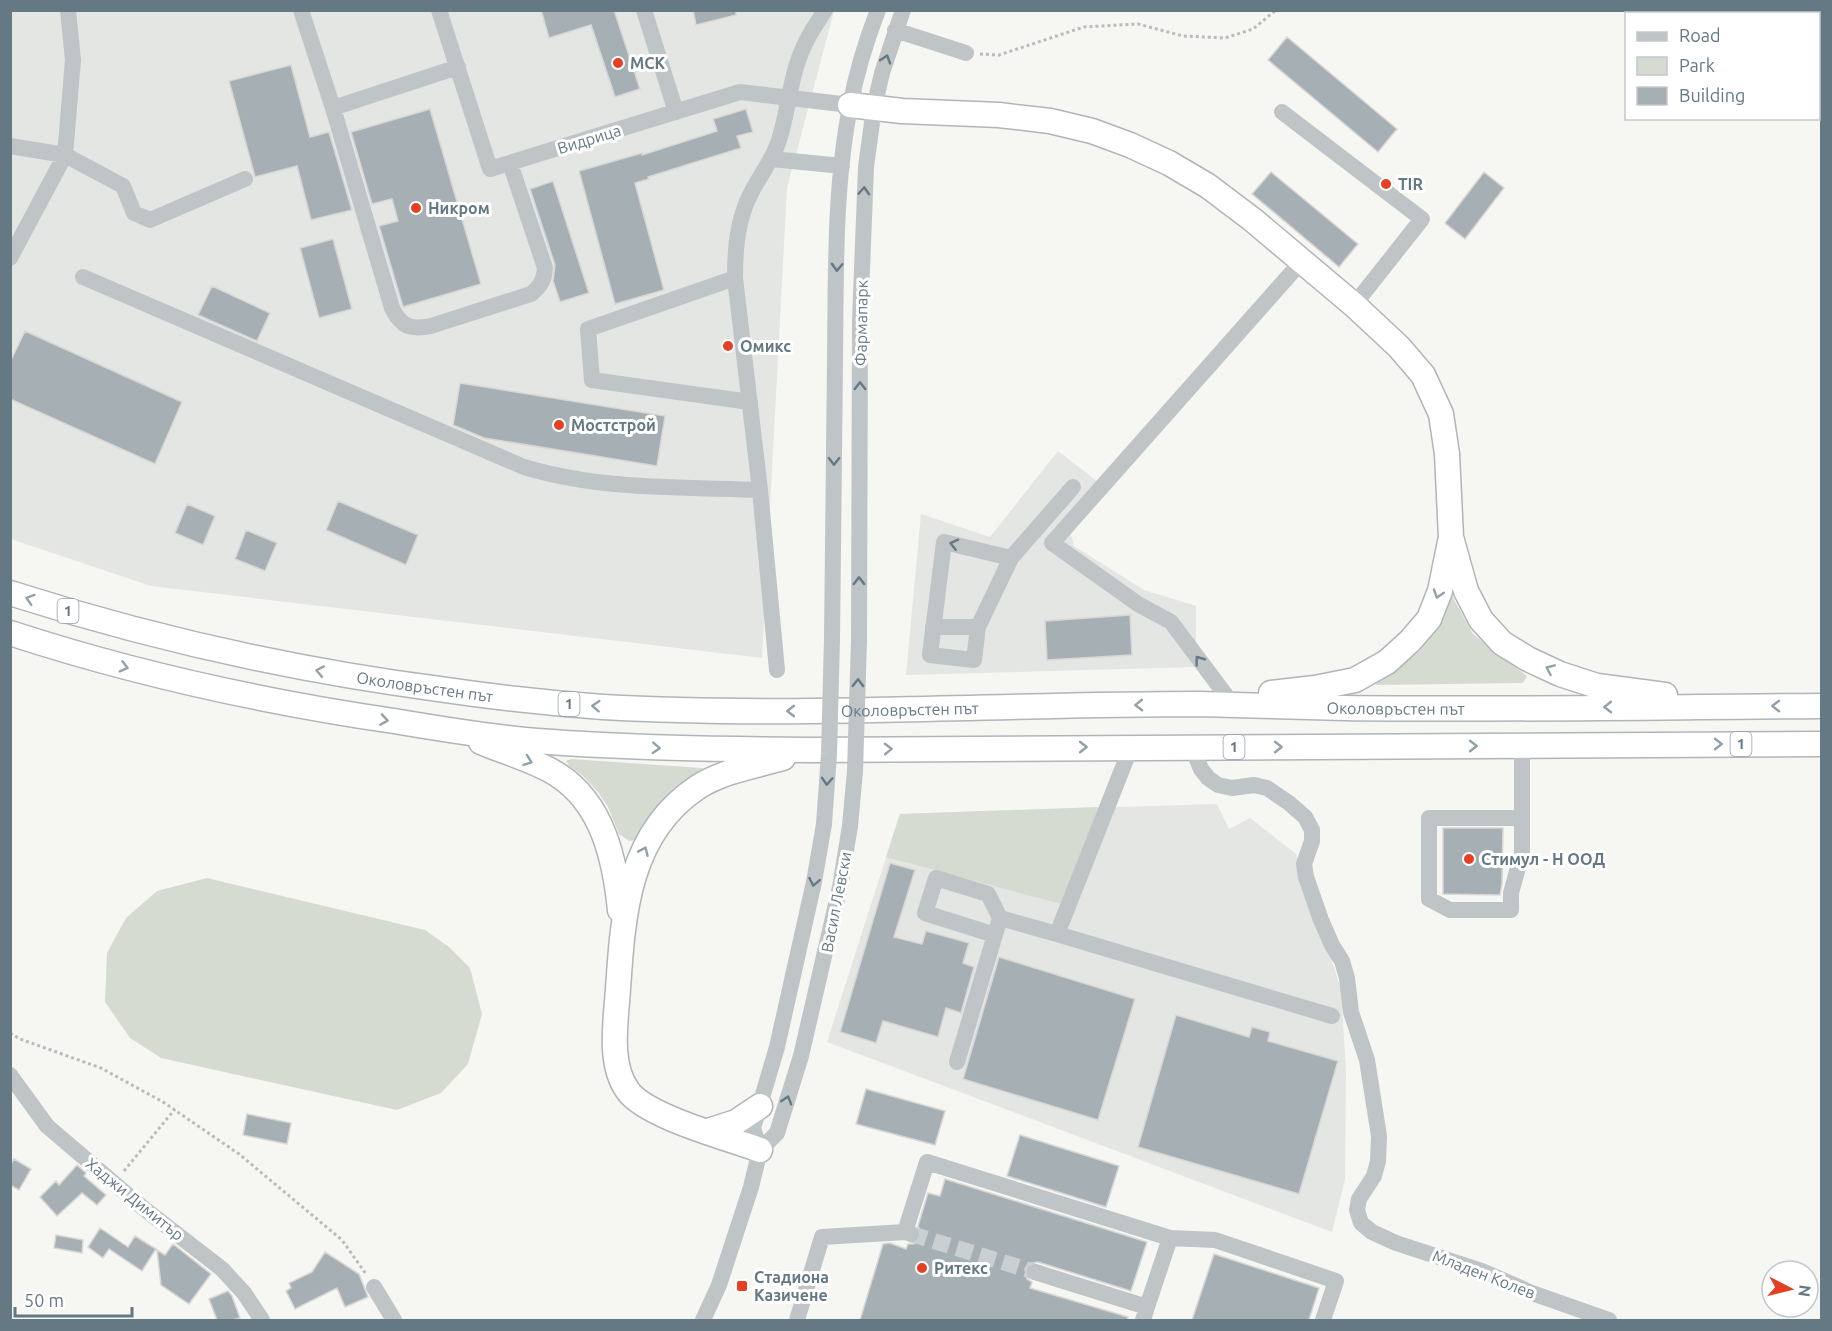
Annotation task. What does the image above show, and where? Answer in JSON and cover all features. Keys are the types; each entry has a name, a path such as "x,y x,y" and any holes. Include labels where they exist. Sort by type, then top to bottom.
{"highway":[{"path":"862,107 999,115 1050,121 1092,131 1130,145 1169,163 1208,186 1253,220 1354,305 1399,347 1423,375 1441,414 1447,454 1451,537 1466,591 1481,620 1502,642 1528,659 1560,674 1597,686 1631,689 1730,706"},
{"path":"1197,704 1315,688 1355,680 1386,662 1410,641 1429,619 1440,591 1451,537"},
{"name":"Околовръстен път","path":"10,593 126,628 232,654 396,683 487,696 600,706 736,711 872,711 1197,704 1348,708 1821,706"},
{"name":"1","path":"10,633 116,665 213,689 326,711 535,741 663,748 809,750 1821,744"},
{"path":"454,730 558,774 585,800 600,825 611,854 618,883 622,927"},
{"path":"759,1150 663,1115 643,1105 629,1092 620,1076 616,1053 622,927 641,855 655,828 675,806 699,787 725,774 809,750"},
{"path":"708,1131 736,1122 760,1106"}],"street":[{"path":"10,258 64,155 73,60 68,10"},
{"path":"301,10 333,108 392,308 397,318 407,326 419,328 431,326 531,294 540,286 545,268 510,163"},
{"name":"Видрица","path":"439,10 490,169 740,92 862,107"},
{"path":"644,10 676,112"},
{"path":"777,670 760,490 735,278 735,249 740,221 751,194 772,159 779,141 804,46 825,10"},
{"name":"Фармапарк","path":"859,640 860,321 866,167 859,68 878,10"},
{"name":"Фармапарк","path":"832,639 836,319 842,166 862,107 882,73 903,10"},
{"path":"895,30 966,53"},
{"path":"333,108 458,67"},
{"path":"1282,112 1422,219 1354,305"},
{"path":"10,146 64,155 123,186 134,213 150,220 245,179"},
{"path":"772,159 842,166"},
{"path":"1052,543 1302,261"},
{"path":"83,277 524,467 554,476 603,483 760,490"},
{"path":"735,278 588,329 592,380 750,402"},
{"path":"1011,558 944,542 930,655 974,660 978,627 1011,558 1073,487"},
{"path":"1036,530 1138,604 1171,622 1228,698"},
{"path":"933,627 978,627"},
{"name":"Васил Левски","path":"703,1320 719,1286 751,1187 759,1150 753,1128 777,1047 814,882 824,824 829,754 832,639"},
{"name":"Васил Левски","path":"759,1150 777,1133 801,1056 838,897 850,826 855,771 859,640"},
{"path":"1522,746 1522,818 1522,853 1511,893 1511,910 1450,910 1430,899 1429,818 1522,818"},
{"path":"1057,934 1131,747"},
{"name":"Младен Колев","path":"1192,747 1201,769 1218,785 1232,788 1254,785 1267,788 1305,817 1312,830 1312,841 1305,864 1306,877 1321,920 1345,969 1351,1012 1367,1060 1379,1136 1378,1161 1374,1176 1359,1199 1357,1210 1361,1223 1372,1232 1396,1243 1482,1271 1532,1293 1609,1320"},
{"path":"957,1062 995,935 1000,918 988,894 936,878 925,913 995,935"},
{"path":"1000,918 1332,1016"},
{"name":"Хаджи Димитър","path":"10,1075 47,1126 222,1269 244,1293 262,1320"},
{"path":"797,1320 822,1237 908,1233 927,1162 1170,1238 1215,1240 1336,1281 1323,1320"},
{"path":"1035,1272 1145,1314 1170,1238"},
{"path":"374,1287 394,1320"}],"path":[{"path":"966,53 999,55 1084,27 1128,24 1138,24 1183,36 1225,38 1253,29 1276,10"},
{"path":"10,1033 20,1039 101,1068 175,1109 239,1154 342,1240 374,1287"},
{"path":"114,1183 175,1109"}],"shaded area":[{"path":"11,11 834,11 787,188 762,658 151,586 11,539"},
{"path":"1058,451 1106,488 1071,534 1074,546 1144,590 1196,606 1196,667 906,675 921,514 990,537"},
{"path":"1217,804 1229,829 1250,818 1296,854 1341,989 1346,1070 1345,1179 1332,1232 827,1042 900,814"}],"green space":[{"path":"1452,596 1473,634 1527,676 1523,683 1376,685 1377,681 1419,652 1442,618"},
{"path":"571,759 702,768 704,770 680,785 656,810 637,840 629,841 619,834 608,807 598,792 582,775 569,766 566,761"},
{"path":"1098,807 1061,904 886,857 900,814"},
{"path":"207,878 425,930 449,947 470,968 482,1014 468,1064 441,1093 397,1110 161,1058 130,1038 105,1002 107,953 126,918 157,891"}],"building":[{"name":"МСК","path":"541,10 614,10 640,89 615,97 591,25 549,38"},
{"path":"693,10 736,10 736,15 696,25"},
{"path":"1287,37 1397,129 1378,152 1268,60"},
{"path":"291,65 310,137 329,132 352,210 311,220 297,166 255,177 229,81"},
{"name":"Никром","path":"430,109 481,284 403,307 379,226 398,221 392,199 372,204 351,132"},
{"path":"746,109 753,132 737,136 741,148 635,183 664,290 615,304 579,171 642,153 642,155 717,131 713,119"},
{"path":"1271,172 1358,244 1339,267 1252,194"},
{"path":"1484,172 1504,188 1465,239 1445,223"},
{"path":"553,181 589,293 560,302 553,281 555,265 530,189"},
{"path":"333,239 352,309 319,318 300,248"},
{"path":"212,286 270,313 257,341 198,315"},
{"path":"25,331 182,402 155,464 10,399 10,362"},
{"name":"Мостстрой","path":"460,383 665,416 657,466 484,438 453,425"},
{"path":"338,501 418,535 406,565 326,530"},
{"path":"187,504 215,516 203,545 175,533"},
{"path":"246,530 277,543 265,571 235,559"},
{"path":"1130,615 1132,655 1047,660 1045,621"},
{"path":"1443,828 1503,828 1500,895 1443,894"},
{"path":"890,863 915,870 894,937 922,944 926,931 969,943 963,963 974,967 961,1013 946,1008 938,1037 883,1021 876,1043 840,1032"},
{"path":"999,957 1135,999 1098,1120 963,1079"},
{"path":"1176,1015 1249,1037 1252,1027 1270,1032 1268,1041 1338,1061 1299,1194 1138,1147"},
{"path":"866,1089 945,1111 935,1145 856,1124"},
{"path":"247,1114 291,1123 287,1144 243,1135"},
{"path":"1020,1135 1119,1166 1106,1207 1007,1176"},
{"path":"14,1159 31,1169 19,1190 10,1185 10,1166"},
{"path":"77,1165 86,1173 84,1176 106,1195 97,1205 82,1193 57,1216 40,1197 56,1181 59,1185"},
{"path":"945,1179 1147,1242 1131,1291 1038,1262 1028,1264 1025,1269 1027,1279 1032,1282 1030,1288 1128,1317 1127,1320 860,1320 883,1244 890,1243 906,1249 908,1244 918,1241 921,1232 918,1226 928,1193 940,1196"},
{"path":"100,1228 128,1247 135,1236 156,1249 142,1271 109,1249 103,1258 88,1247"},
{"path":"56,1235 83,1240 82,1253 54,1248"},
{"path":"173,1244 211,1274 189,1304 161,1285 157,1250 165,1255"},
{"path":"325,1252 359,1274 368,1297 345,1307 337,1288 295,1309 286,1291 291,1288 289,1283 312,1272"},
{"path":"1214,1254 1319,1288 1309,1320 1192,1320"},
{"path":"228,1291 240,1318 217,1320 209,1299"}],"tunnel":[{"path":"911,1234 1035,1272"}],"place":[{"name":"МСК","path":"618,63"},
{"name":"TIR","path":"1386,184"},
{"name":"Никром","path":"416,208"},
{"name":"Омикс","path":"728,346"},
{"name":"Мостстрой","path":"559,425"},
{"name":"Стимул - Н ООД","path":"1469,859"},
{"name":"Ритекс","path":"922,1268"},
{"name":"Стадиона Казичене","path":"742,1286"}]}
